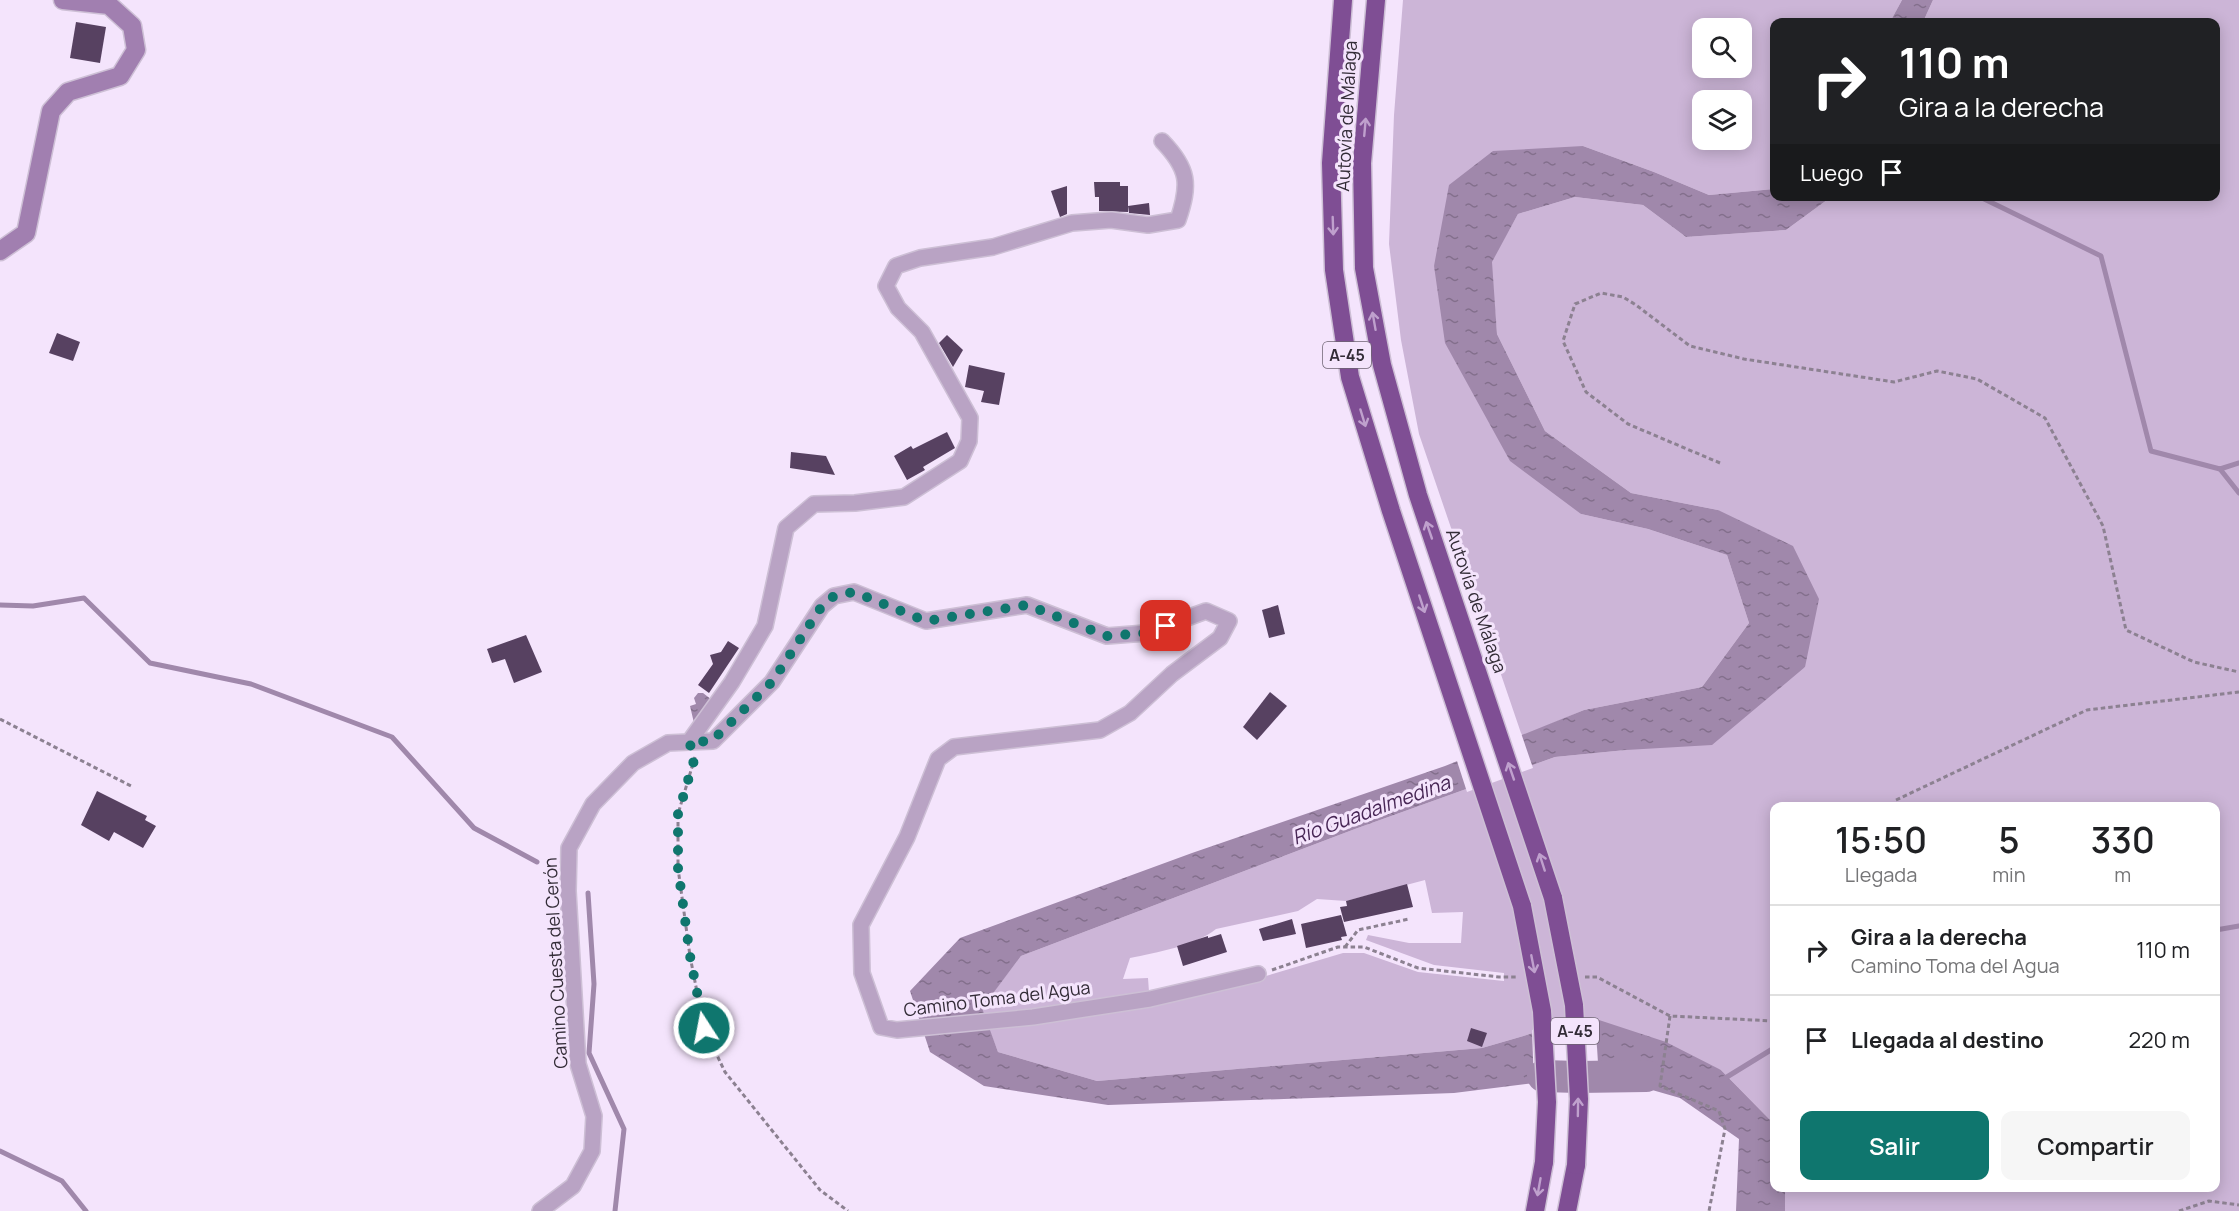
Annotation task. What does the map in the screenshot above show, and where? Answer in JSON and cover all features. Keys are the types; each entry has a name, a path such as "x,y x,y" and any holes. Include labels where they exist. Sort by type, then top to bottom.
{"highway":[{"name":"Autovía de Málaga","path":"1343,0 1331,163 1334,270 1350,377 1391,511 1522,906 1542,1011 1547,1102 1544,1162 1535,1211"},
{"name":"Autovía de Málaga","path":"1376,0 1362,163 1364,268 1382,365 1418,495 1553,898 1574,1005 1579,1099 1576,1165 1567,1211"}],"street":[{"path":"0,251 26,233 51,111 68,92 120,76 136,50 132,26 109,4 63,0"},
{"path":"689,742 732,682 765,626 786,528 814,504 855,503 904,497 960,461 969,441 970,418 922,332 898,308 886,286 896,266 920,258 993,247 1072,223 1111,220 1148,225 1178,220 1185,197 1184,169 1162,141"},
{"name":"Camino Toma del Agua","path":"689,742 712,741 772,682 822,606 834,596 854,592 926,621 1027,605 1107,636 1146,633 1206,611 1229,621 1221,638 1172,674 1130,713 1100,730 954,747 938,759 907,837 861,925 862,973 881,1027 897,1030 1033,1017 1150,999 1258,974"},
{"name":"Camino Cuesta del Cerón","path":"540,1211 573,1186 592,1151 594,1116 578,1064 568,891 569,848 593,804 633,763 668,743 689,742"}],"path":[{"path":"1720,463 1628,424 1586,392 1563,341 1575,304 1601,292 1623,297 1690,346 1744,359 1894,382 1937,372 1977,379 2045,418 2103,526 2126,630 2194,662 2239,672"},
{"path":"1896,800 2087,710 2239,692"},
{"path":"0,719 133,788"},
{"path":"689,742 695,757 678,814 678,868 690,956 704,1028 724,1072 820,1190 848,1211"},
{"path":"1344,947 1358,930 1409,919"},
{"path":"1258,974 1338,947 1364,947 1418,968 1521,977"},
{"path":"1575,977 1597,977 1670,1016 1770,1021"},
{"path":"1670,1016 1660,1086 1719,1111 1725,1129 1709,1211"},
{"path":"2179,1211 2209,1201 2239,1205"}],"shaded area":[{"path":"1403,0 1902,0 1892,18 1770,18 1770,189 1709,195 1583,146 1434,266 1581,514 1648,529 1727,555 1749,623 1702,687 1584,710 1522,736 1419,434 1401,340 1389,244 1394,115"},
{"path":"1933,0 2239,0 2239,1211 1785,1211 1785,1192 2220,1192 2220,802 1770,802 1770,1120 1721,1070 1530,1034 1482,1048 1097,1081 998,1052 989,1029 1249,981 1343,953 1364,953 1418,972 1504,981 1504,973 1434,965 1366,940 1368,935 1409,943 1461,943 1463,912 1432,913 1425,880 1346,901 1317,899 1298,911 1216,929 1187,944 1130,958 1123,979 1148,978 1149,992 1032,1011 984,1015 981,1008 1021,956 1355,829 1555,757 1626,750 1805,667 1718,510 1631,493 1545,431 1497,334 1491,262 1518,214 1575,197 1643,205 1686,237 1786,230 1826,201 2220,201 2220,18 1925,18"}],"water":[{"path":"1902,0 1933,0 1925,18 1892,18"},
{"path":"1583,146 1709,195 1770,189 1770,201 1826,201 1786,230 1686,237 1643,205 1575,197 1518,214 1492,262 1497,334 1545,431 1631,493 1718,510 1793,546 1819,599 1805,667 1712,745 1555,757 1355,829 1021,956 982,1008 998,1052 1097,1081 1482,1048 1596,1019 1666,1042 1721,1070 1770,1120 1770,1192 1785,1192 1785,1211 1736,1211 1739,1139 1680,1098 1600,1075 1454,1093 1108,1105 984,1086 930,1052 910,991 960,938 1192,853 1445,766 1584,710 1702,687 1749,623 1727,555 1648,529 1581,514 1510,461 1445,343 1434,266 1449,185 1493,151"},
{"path":"698,693 703,693 712,700 694,723 690,706 696,704 694,698"}],"pier":[{"path":"1521,733 1533,768 1467,792 1456,758"},
{"path":"1595,1017 1599,1078 1534,1086 1532,1030"}],"building":[{"path":"76,22 106,27 100,63 70,58"},
{"path":"1094,182 1120,182 1120,186 1128,186 1128,212 1099,211 1099,197 1095,197"},
{"path":"1067,186 1067,214 1060,217 1051,191"},
{"path":"1149,203 1150,215 1129,213 1128,206"},
{"path":"57,333 80,342 73,361 49,353"},
{"path":"947,335 963,350 953,367 939,343"},
{"path":"969,365 1005,373 999,405 981,402 984,391 965,387"},
{"path":"947,432 955,448 923,467 925,470 907,480 894,456 911,446 913,449"},
{"path":"791,452 826,456 835,475 790,468"},
{"path":"1278,605 1285,634 1269,638 1262,610"},
{"path":"526,635 542,672 514,683 505,659 492,663 487,649"},
{"path":"728,641 739,648 709,693 698,685 713,664 710,655 721,652"},
{"path":"1270,692 1287,706 1257,740 1243,727"},
{"path":"97,791 147,816 145,820 156,826 143,848 114,832 109,841 81,825"},
{"path":"1407,884 1413,907 1344,922 1340,907 1347,906 1346,901"},
{"path":"1341,915 1347,936 1341,937 1342,940 1306,948 1301,924"},
{"path":"1292,919 1296,934 1263,941 1259,929"},
{"path":"1221,934 1227,952 1183,966 1177,946"},
{"path":"1471,1028 1487,1033 1482,1047 1467,1041"}],"waterway":[{"path":"1988,201 2101,256 2151,451 2220,469 2239,463"},
{"path":"2220,469 2239,493"},
{"path":"0,605 33,606 84,598 150,663 251,684 392,737 474,828 537,862"},
{"path":"588,893 594,984 589,1053 624,1129 615,1211"},
{"path":"2220,929 2239,926"},
{"path":"1722,1080 1770,1050"},
{"name":"Río Guadalmedina","path":"1543,1076 1646,1076"},
{"path":"0,1151 62,1181 86,1211"}],"route":[{"path":"704,1028 690,956 678,868 678,814 695,757 689,742 712,741 772,682 822,606 834,596 854,592 926,621 1027,605 1107,636 1146,633 1166,626"}]}
